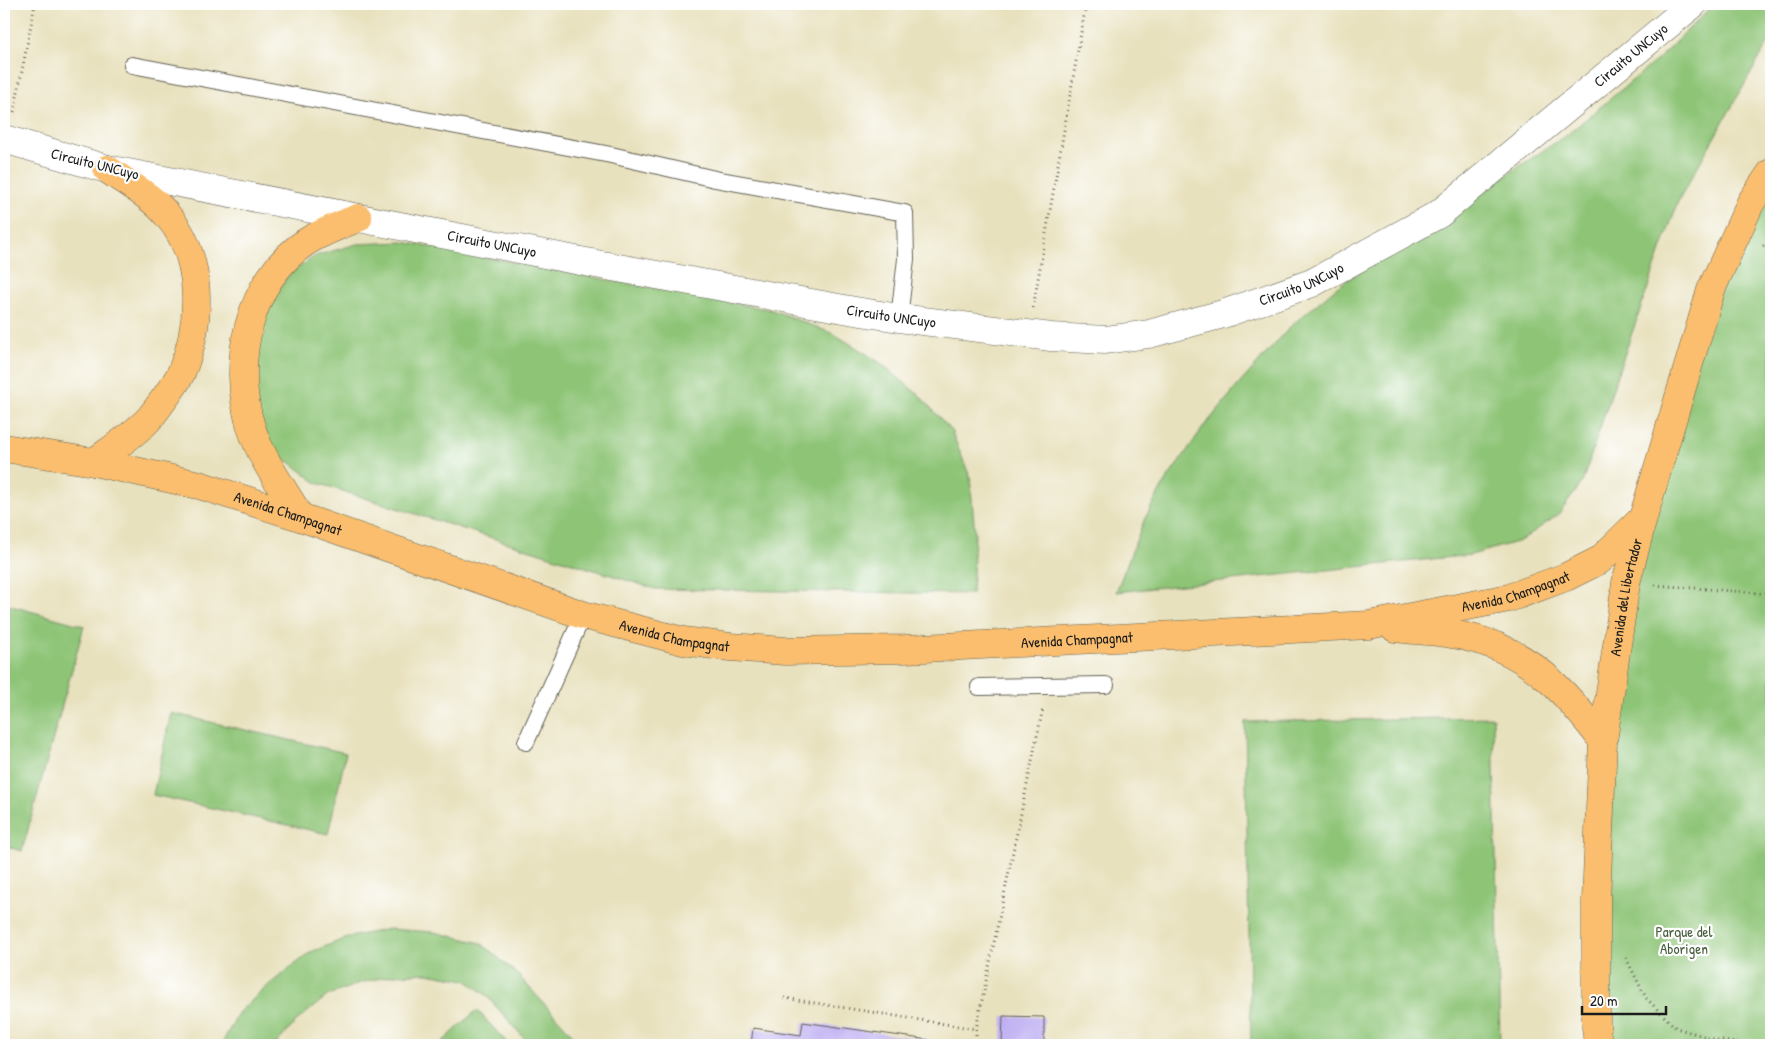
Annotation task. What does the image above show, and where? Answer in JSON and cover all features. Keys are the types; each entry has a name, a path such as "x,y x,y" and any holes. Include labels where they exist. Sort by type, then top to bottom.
{"main road":[{"path":"94,462 148,419 181,375 192,338 196,303 194,269 182,236 167,214 150,199 107,169"},
{"name":"Avenida del Libertador","path":"1598,1045 1596,1027 1596,900 1603,741 1626,583 1643,518 1711,290 1751,202 1771,172"},
{"path":"300,517 264,454 252,427 244,389 244,343 257,299 281,264 306,243 358,218"},
{"name":"Avenida Champagnat","path":"4,448 94,462 199,486 300,517 583,616 683,641 785,651 906,649 1369,625 1509,598 1566,577 1600,560 1643,518"},
{"name":"Avenida Champagnat","path":"1369,625 1467,637 1506,651 1533,665 1550,680 1576,706 1603,741"}],"street":[{"name":"Circuito UNCuyo","path":"9,127 107,169 358,218 596,264 899,318 1029,334 1105,340 1148,334 1224,314 1312,283 1439,214 1693,4"}],"lane":[{"path":"132,65 611,155 715,179 905,213 906,260 899,318"},
{"path":"526,742 583,616"},
{"path":"979,687 1106,686"}],"path":[{"path":"9,127 35,4"},
{"path":"1029,334 1086,4"},
{"path":"1626,583 1771,594"},
{"path":"976,1045 976,1029 1048,685"},
{"path":"1623,954 1646,998 1676,1028 1717,1040 1749,1045"},
{"path":"784,998 976,1029"},
{"path":"1757,1045 1771,1041"}],"green space":[{"path":"1714,4 1771,4 1771,38 1679,199 1619,370 1582,483 1558,515 1520,541 1471,555 1116,592 1145,518 1165,482 1202,429 1292,325 1337,287 1568,134 1657,60"},
{"name":"Parque del Aborigen","path":"1771,173 1771,1045 1598,1045 1596,1027 1626,583 1711,290"},
{"path":"403,242 772,310 834,334 878,361 920,396 951,430 970,477 975,534 972,594 655,589 317,483 275,451 259,422 249,348 264,304 291,273 315,256 357,244"},
{"path":"4,604 84,626 22,851 4,846"},
{"path":"171,713 346,753 328,834 153,795"},
{"path":"1493,717 1500,1045 1251,1045 1245,722"},
{"path":"389,929 434,932 481,943 515,972 582,1045 530,1045 486,995 466,980 427,973 393,975 360,983 327,996 299,1019 275,1045 221,1045 239,1012 271,983 311,952 349,937"},
{"path":"477,1010 509,1045 439,1045"}],"building":[{"path":"1003,1016 1044,1017 1044,1045 1002,1045"},
{"path":"803,1022 929,1040 929,1045 751,1045 753,1028 801,1035"}]}
